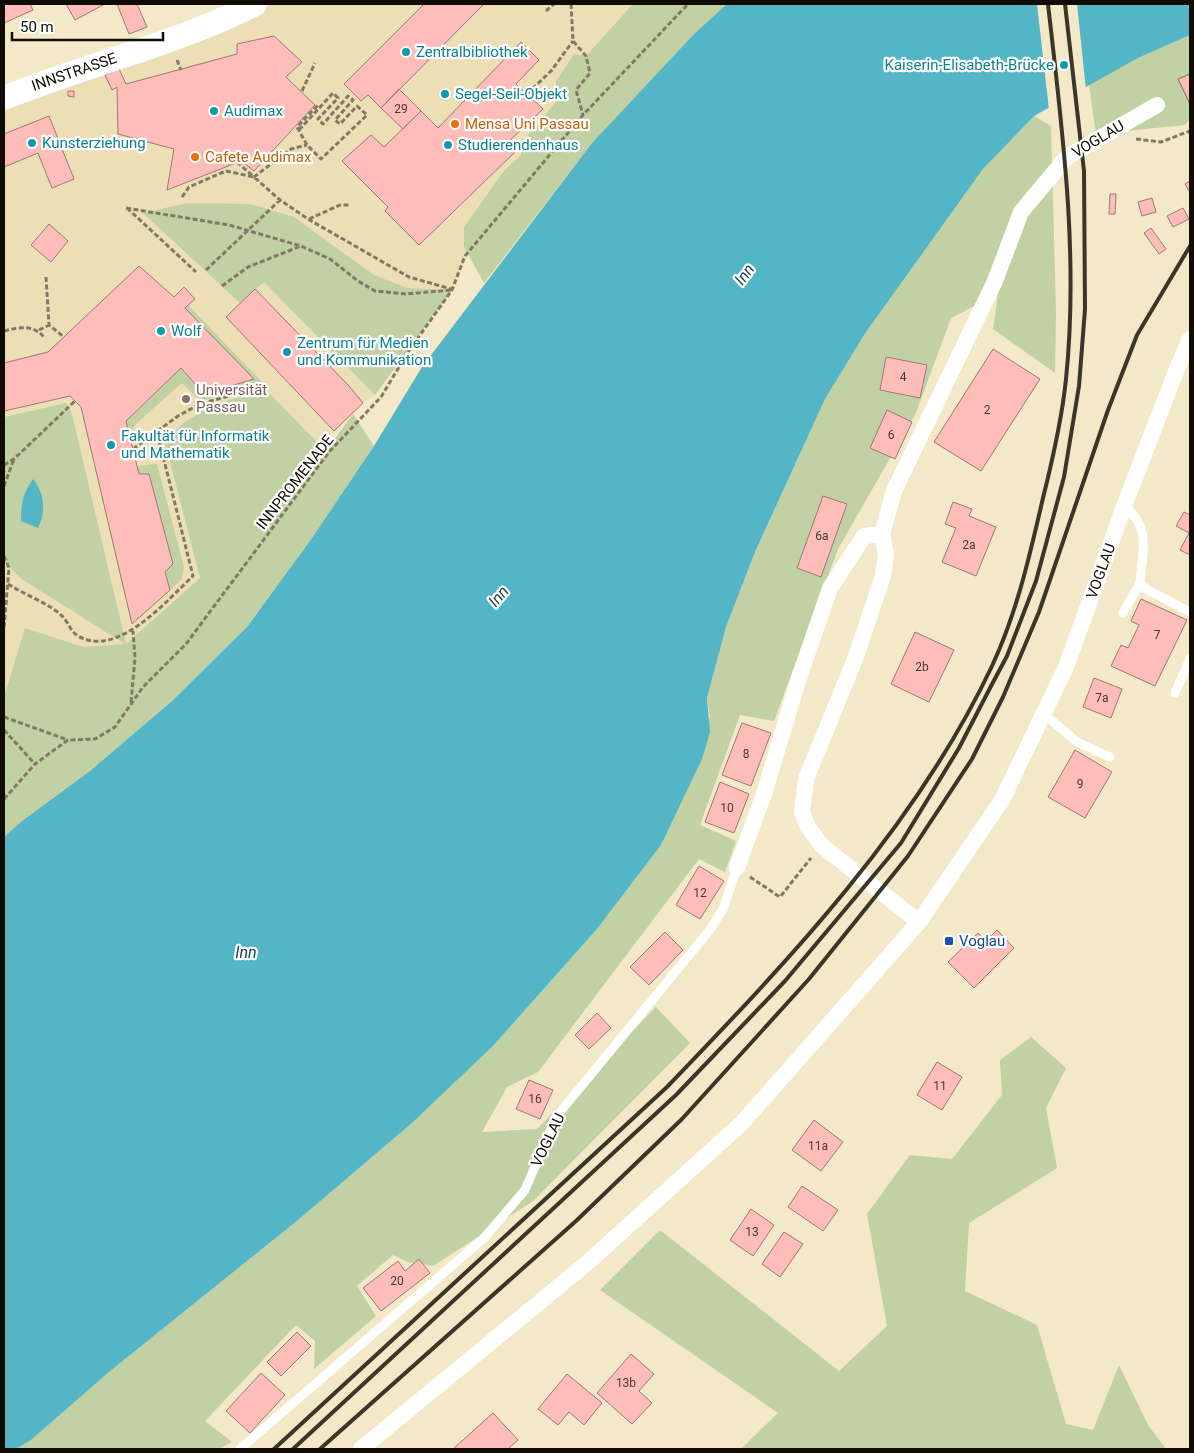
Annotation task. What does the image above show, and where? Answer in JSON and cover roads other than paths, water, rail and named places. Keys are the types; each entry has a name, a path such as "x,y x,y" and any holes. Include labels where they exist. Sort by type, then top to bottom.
{"street":[{"name":"INNSTRASSE","path":"4,98 48,80 169,41 231,16 255,4"},
{"name":"VOGLAU","path":"919,922 899,904 826,849 808,827 802,812 806,779 855,659 883,576 886,554 882,534 894,490 995,281 1021,212 1067,158 1157,106"},
{"name":"VOGLAU","path":"361,1449 586,1264 742,1123 919,922 1002,800 1066,667 1176,369 1190,340"},
{"name":"VOGLAU","path":"737,868 765,792 798,681 830,588 864,536 882,534"}],"lane":[{"path":"1122,613 1140,583 1145,552 1142,527 1134,514 1125,506"},
{"path":"1140,583 1146,590 1190,612"},
{"path":"1175,692 1190,659"},
{"path":"1044,714 1077,742 1110,757"},
{"name":"VOGLAU","path":"240,1449 484,1238 496,1224 525,1190 556,1117 709,931 723,909 737,868"}],"water":[{"name":"Inn","path":"727,4 1190,4 1190,35 1138,58 1034,116 983,169 866,332 825,399 755,552 726,627 707,698 710,732 702,759 661,845 597,929 493,1046 412,1123 298,1220 109,1372 31,1440 16,1449 4,1449 4,837 22,821 90,771 172,701 247,627 312,538 374,446 422,367 592,143 695,33"},
{"path":"33,479 40,491 43,503 41,522 38,528 21,521 23,499"}],"railway":[{"path":"274,1449 667,1087 713,1039 759,990 847,889 888,836 926,782 961,725 992,666 1016,604 1028,562 1060,424 1066,379 1070,332 1070,238 1059,97 1048,4"},
{"path":"293,1449 676,1095 785,981 901,843 959,748 1007,656 1036,581 1064,477 1079,386 1085,309 1084,171 1065,4"},
{"path":"320,1449 576,1221 682,1119 809,979 908,856 972,759 1003,697 1039,612 1108,410 1137,335 1190,246"}],"place":[{"name":"Zentralbibliothek","path":"406,52"},
{"name":"Kaiserin-Elisabeth-Brücke","path":"1064,65"},
{"name":"Segel-Seil-Objekt","path":"445,94"},
{"name":"Audimax","path":"214,111"},
{"name":"Mensa Uni Passau","path":"455,124"},
{"name":"Kunsterziehung","path":"32,143"},
{"name":"Studierendenhaus","path":"448,145"},
{"name":"Cafete Audimax","path":"195,157"},
{"name":"Wolf","path":"161,331"},
{"name":"Zentrum für Medien und Kommunikation","path":"287,352"},
{"name":"Universität Passau","path":"186,399"},
{"name":"Fakultät für Informatik und Mathematik","path":"111,445"},
{"name":"Voglau","path":"949,941"}]}
